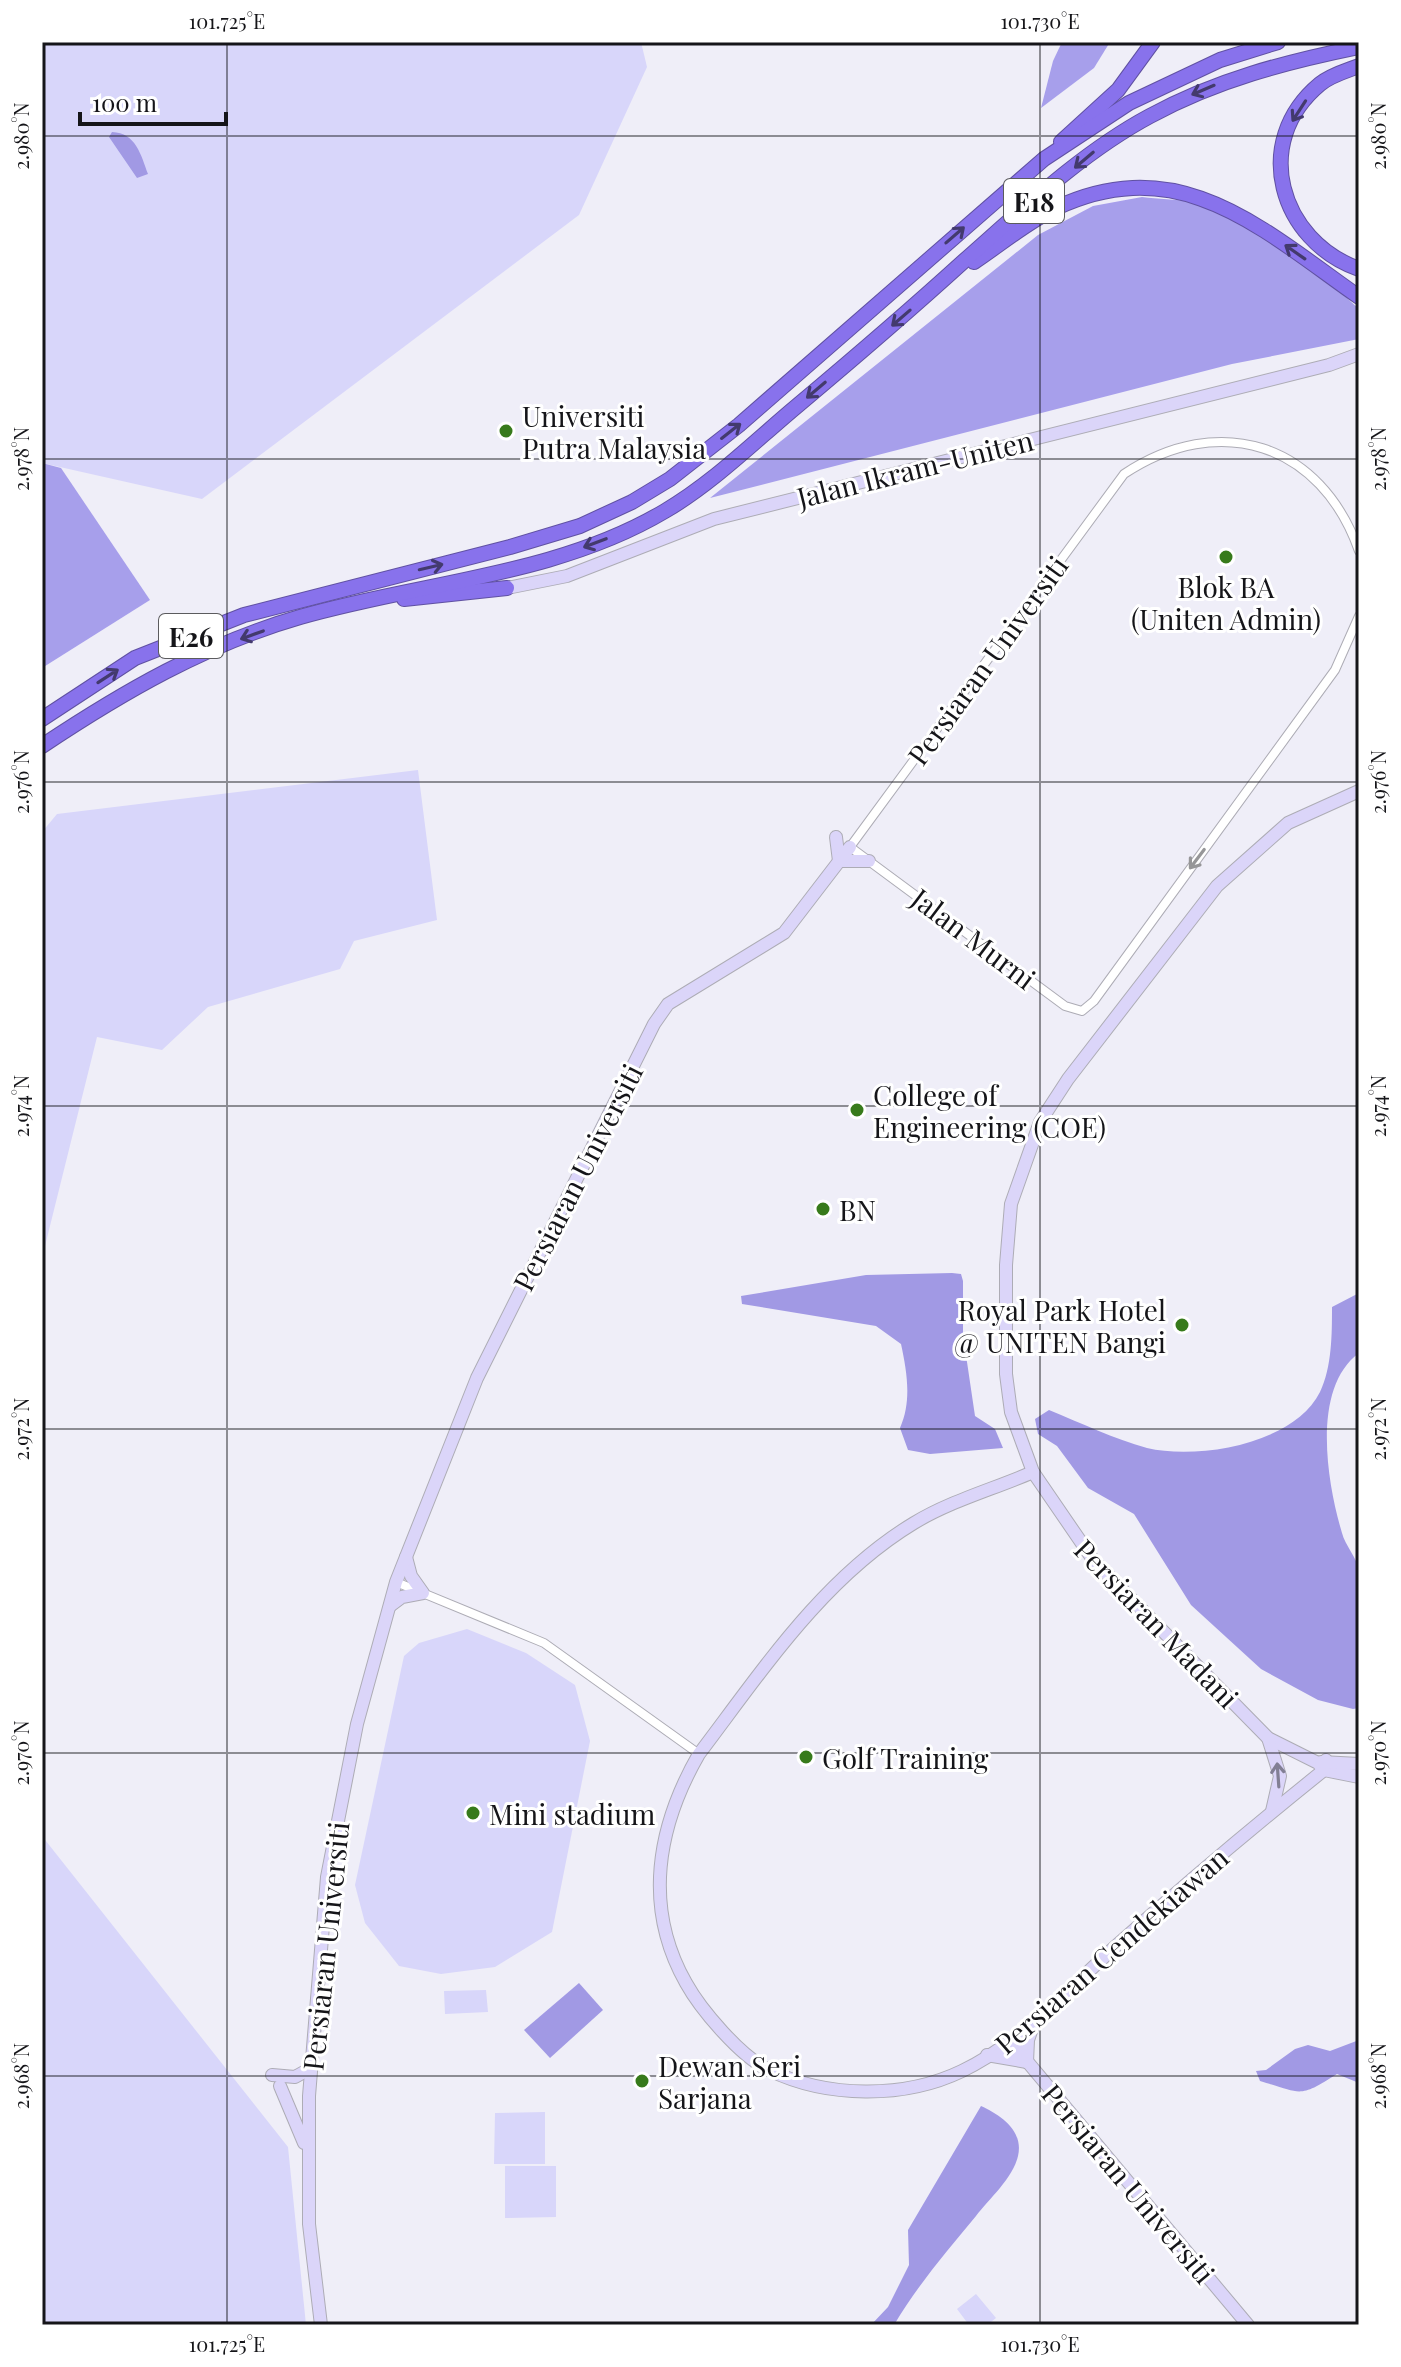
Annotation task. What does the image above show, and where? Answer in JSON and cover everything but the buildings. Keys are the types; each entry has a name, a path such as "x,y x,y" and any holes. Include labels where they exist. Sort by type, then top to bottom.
{"highway":[{"path":"1044,159 1078,124 1118,90 1153,42"},
{"name":"E18","path":"858,320 1044,159 1140,98 1220,60 1278,42"},
{"name":"E18","path":"876,340 1102,144 1149,116 1229,79 1359,47"},
{"path":"1359,66 1320,85 1303,102 1284,141 1281,180 1289,210 1304,232 1319,248 1359,269"},
{"path":"926,296 1054,209 1089,194 1155,186 1189,192 1223,206 1359,297"},
{"name":"E26","path":"42,719 135,658 244,615 510,547 580,526 632,502 670,479 739,425 858,320"},
{"name":"E26","path":"42,746 166,669 298,618 517,567 596,544 666,510 729,463 876,340"},
{"path":"366,600 507,588"},
{"path":"42,755 56,736"}],"street":[{"name":"Jalan Ikram-Uniten","path":"507,588 567,576 714,519 1329,365 1359,354"},
{"name":"Jalan Ikram-Uniten","path":"1329,365 1359,362"},
{"name":"Persiaran Universiti","path":"321,2325 309,2224 307,2154 311,2068 327,1877 357,1724 396,1582 477,1378 654,1024 668,1004 784,933 1124,474 1154,454 1208,440 1250,443 1304,470 1322,485 1351,528 1359,551"},
{"name":"Jalan Murni","path":"850,847 1065,1006 1082,1011 1094,1001 1335,670 1359,616"},
{"name":"Persiaran Madani","path":"1268,1738 1094,1561 1033,1472 1011,1412 1006,1374 1006,1265 1011,1204 1040,1122 1068,1079 1217,886 1288,823 1359,791"},
{"path":"836,837 839,861 869,861"},
{"name":"Persiaran Cendekiawan","path":"1033,1472 914,1523 826,1594 798,1625 699,1754 669,1815 660,1856 660,1909 682,1976 691,1992 728,2036 767,2069 817,2086 856,2091 920,2085 962,2071 1010,2041 1272,1812 1322,1764"},
{"path":"406,1557 411,1576 423,1593"},
{"path":"396,1582 544,1643 699,1754"},
{"path":"390,1606 402,1597 423,1593"},
{"path":"1268,1738 1322,1764 1359,1777"},
{"path":"1268,1738 1280,1776 1272,1812"},
{"path":"1322,1764 1359,1764"},
{"path":"987,2055 1027,2062 1028,2040 1036,2017"},
{"name":"Persiaran Universiti","path":"1010,2041 1248,2325"},
{"path":"307,2154 297,2119 276,2080 295,2077 311,2068"}],"shaded area":[{"path":"42,42 641,42 647,67 579,215 202,499 42,463"},
{"path":"1062,42 1110,42 1094,68 1041,108 1053,61"},
{"path":"112,132 127,136 132,141 148,174 137,178 109,137"},
{"path":"1142,197 1191,202 1214,209 1281,246 1359,309 1359,339 1232,364 710,498 1038,235 1093,206"},
{"path":"42,463 61,468 150,600 42,668"},
{"path":"418,770 437,920 354,941 340,969 208,1007 162,1050 97,1037 42,1258 42,832 57,814"},
{"path":"961,1274 963,1281 963,1335 975,1416 995,1429 1003,1448 930,1454 908,1450 900,1428 907,1397 901,1344 876,1326 742,1304 741,1296 866,1275"},
{"path":"1359,1293 1359,1353 1344,1369 1334,1389 1327,1437 1336,1512 1359,1572 1359,1708 1353,1709 1318,1700 1261,1669 1191,1605 1134,1514 1088,1488 1057,1446 1038,1434 1035,1419 1049,1410 1122,1440 1168,1451 1217,1449 1267,1436 1307,1410 1320,1392 1329,1361 1332,1307"},
{"name":"Mini stadium","path":"467,1629 526,1653 575,1685 590,1741 552,1932 495,1967 441,1974 399,1966 365,1923 355,1885 404,1656 419,1643"},
{"path":"42,1836 288,2147 306,2325 42,2325"},
{"path":"579,1983 603,2010 550,2058 524,2030"},
{"path":"486,1990 488,2012 445,2014 444,1991"},
{"path":"1359,2040 1359,2083 1337,2074 1315,2087 1293,2091 1260,2081 1256,2071 1266,2070 1295,2049 1308,2045 1330,2051"},
{"path":"981,2106 1003,2119 1014,2131 1019,2147 1011,2172 922,2283 894,2325 871,2325 888,2307 909,2265 908,2230"},
{"path":"545,2112 545,2164 494,2164 495,2113"},
{"path":"505,2166 556,2166 556,2217 505,2218"},
{"path":"976,2294 996,2318 987,2325 969,2325 957,2309"}],"place":[{"name":"Universiti Putra Malaysia","path":"506,431"},
{"name":"Blok BA (Uniten Admin)","path":"1226,557"},
{"name":"College of Engineering (COE)","path":"857,1110"},
{"name":"BN","path":"823,1209"},
{"name":"Royal Park Hotel @ UNITEN Bangi","path":"1182,1325"},
{"name":"Golf Training","path":"806,1757"},
{"name":"Mini stadium","path":"473,1813"},
{"name":"Dewan Seri Sarjana","path":"642,2081"}]}
